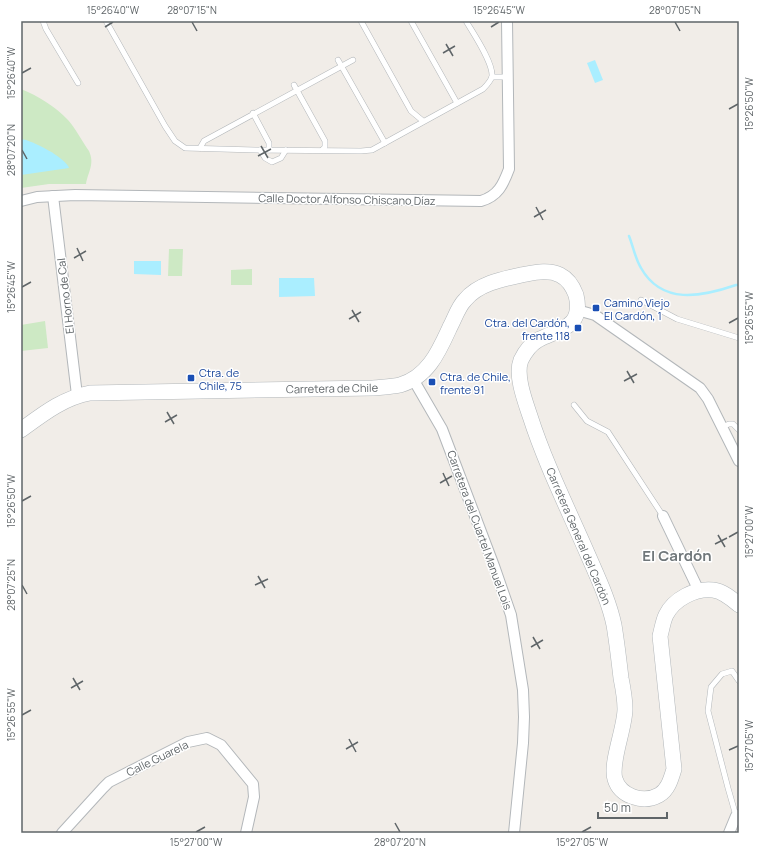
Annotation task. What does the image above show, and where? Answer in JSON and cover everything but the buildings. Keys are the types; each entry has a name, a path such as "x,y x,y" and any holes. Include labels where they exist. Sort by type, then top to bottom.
{"street":[{"name":"Calle Doctor Alfonso Chiscano Díaz","path":"21,201 53,196 75,195 481,201 490,199 504,183 509,169 506,21"},
{"name":"El Horno de Cal","path":"53,196 77,395"},
{"name":"Carretera de Chile","path":"21,430 58,404 77,395 90,393 373,388 396,386 413,379 424,372 432,362 459,309 467,298 482,287 492,283 534,272 562,275 575,292 577,310"},
{"path":"577,310 595,315 700,388 708,399 739,461"},
{"name":"Carretera General del Cardón","path":"577,310 575,318 567,327 538,340 528,348 520,363 520,377 526,402 539,440 604,592 614,624 625,709 622,734 614,761 614,778 621,789 634,797 647,799 660,795 670,783 674,769 660,636 665,615 675,603 688,595 699,591 714,590 729,596 739,605"},
{"name":"Carretera del Cuartel Manuel Lois","path":"413,379 442,429 511,615 523,690 524,716 523,743 514,833"},
{"path":"663,516 699,591"},
{"name":"Calle Guarela","path":"62,833 109,782 188,742 207,738 221,745 253,784 254,797 246,833"},
{"path":"729,833 738,815"}],"lane":[{"path":"43,21 46,29 78,83"},
{"path":"106,21 175,141 185,148 367,151 372,150 484,89 488,84 492,78 492,69 466,21"},
{"path":"361,21 414,115 424,121"},
{"path":"411,21 457,103"},
{"path":"338,60 385,143"},
{"path":"200,148 204,141 353,60"},
{"path":"492,78 508,77"},
{"path":"294,85 325,141 325,147 322,150"},
{"path":"253,113 269,143 269,150"},
{"path":"260,150 265,158 272,162 281,158 286,150"},
{"path":"641,300 677,319 739,338"},
{"path":"574,405 587,421 608,432 663,516"},
{"path":"722,427 733,424 739,430"},
{"path":"738,815 728,788 708,711 711,687 722,674 732,671 739,681"}],"green space":[{"path":"21,89 40,98 52,106 74,127 91,156 91,164 86,184 49,184 21,188"},
{"path":"169,249 183,249 182,276 168,276"},
{"path":"252,269 252,285 231,285 231,270"},
{"path":"45,321 48,348 21,351 21,325"}],"water":[{"path":"595,60 603,80 595,83 587,63"},
{"path":"21,139 48,150 62,159 69,168 21,175"},
{"path":"134,261 161,261 161,275 134,274"},
{"path":"279,278 314,278 315,296 279,297"}],"waterway":[{"path":"629,236 641,268 650,280 660,288 671,293 696,295 739,285"}],"place":[{"name":"Camino Viejo El Cardón, 1","path":"596,308"},
{"name":"Ctra. del Cardón, frente 118","path":"578,328"},
{"name":"Ctra. de Chile, 75","path":"191,378"},
{"name":"Ctra. de Chile, frente 91","path":"432,382"}],"district":[{"name":"El Cardón","path":"677,555"}]}
